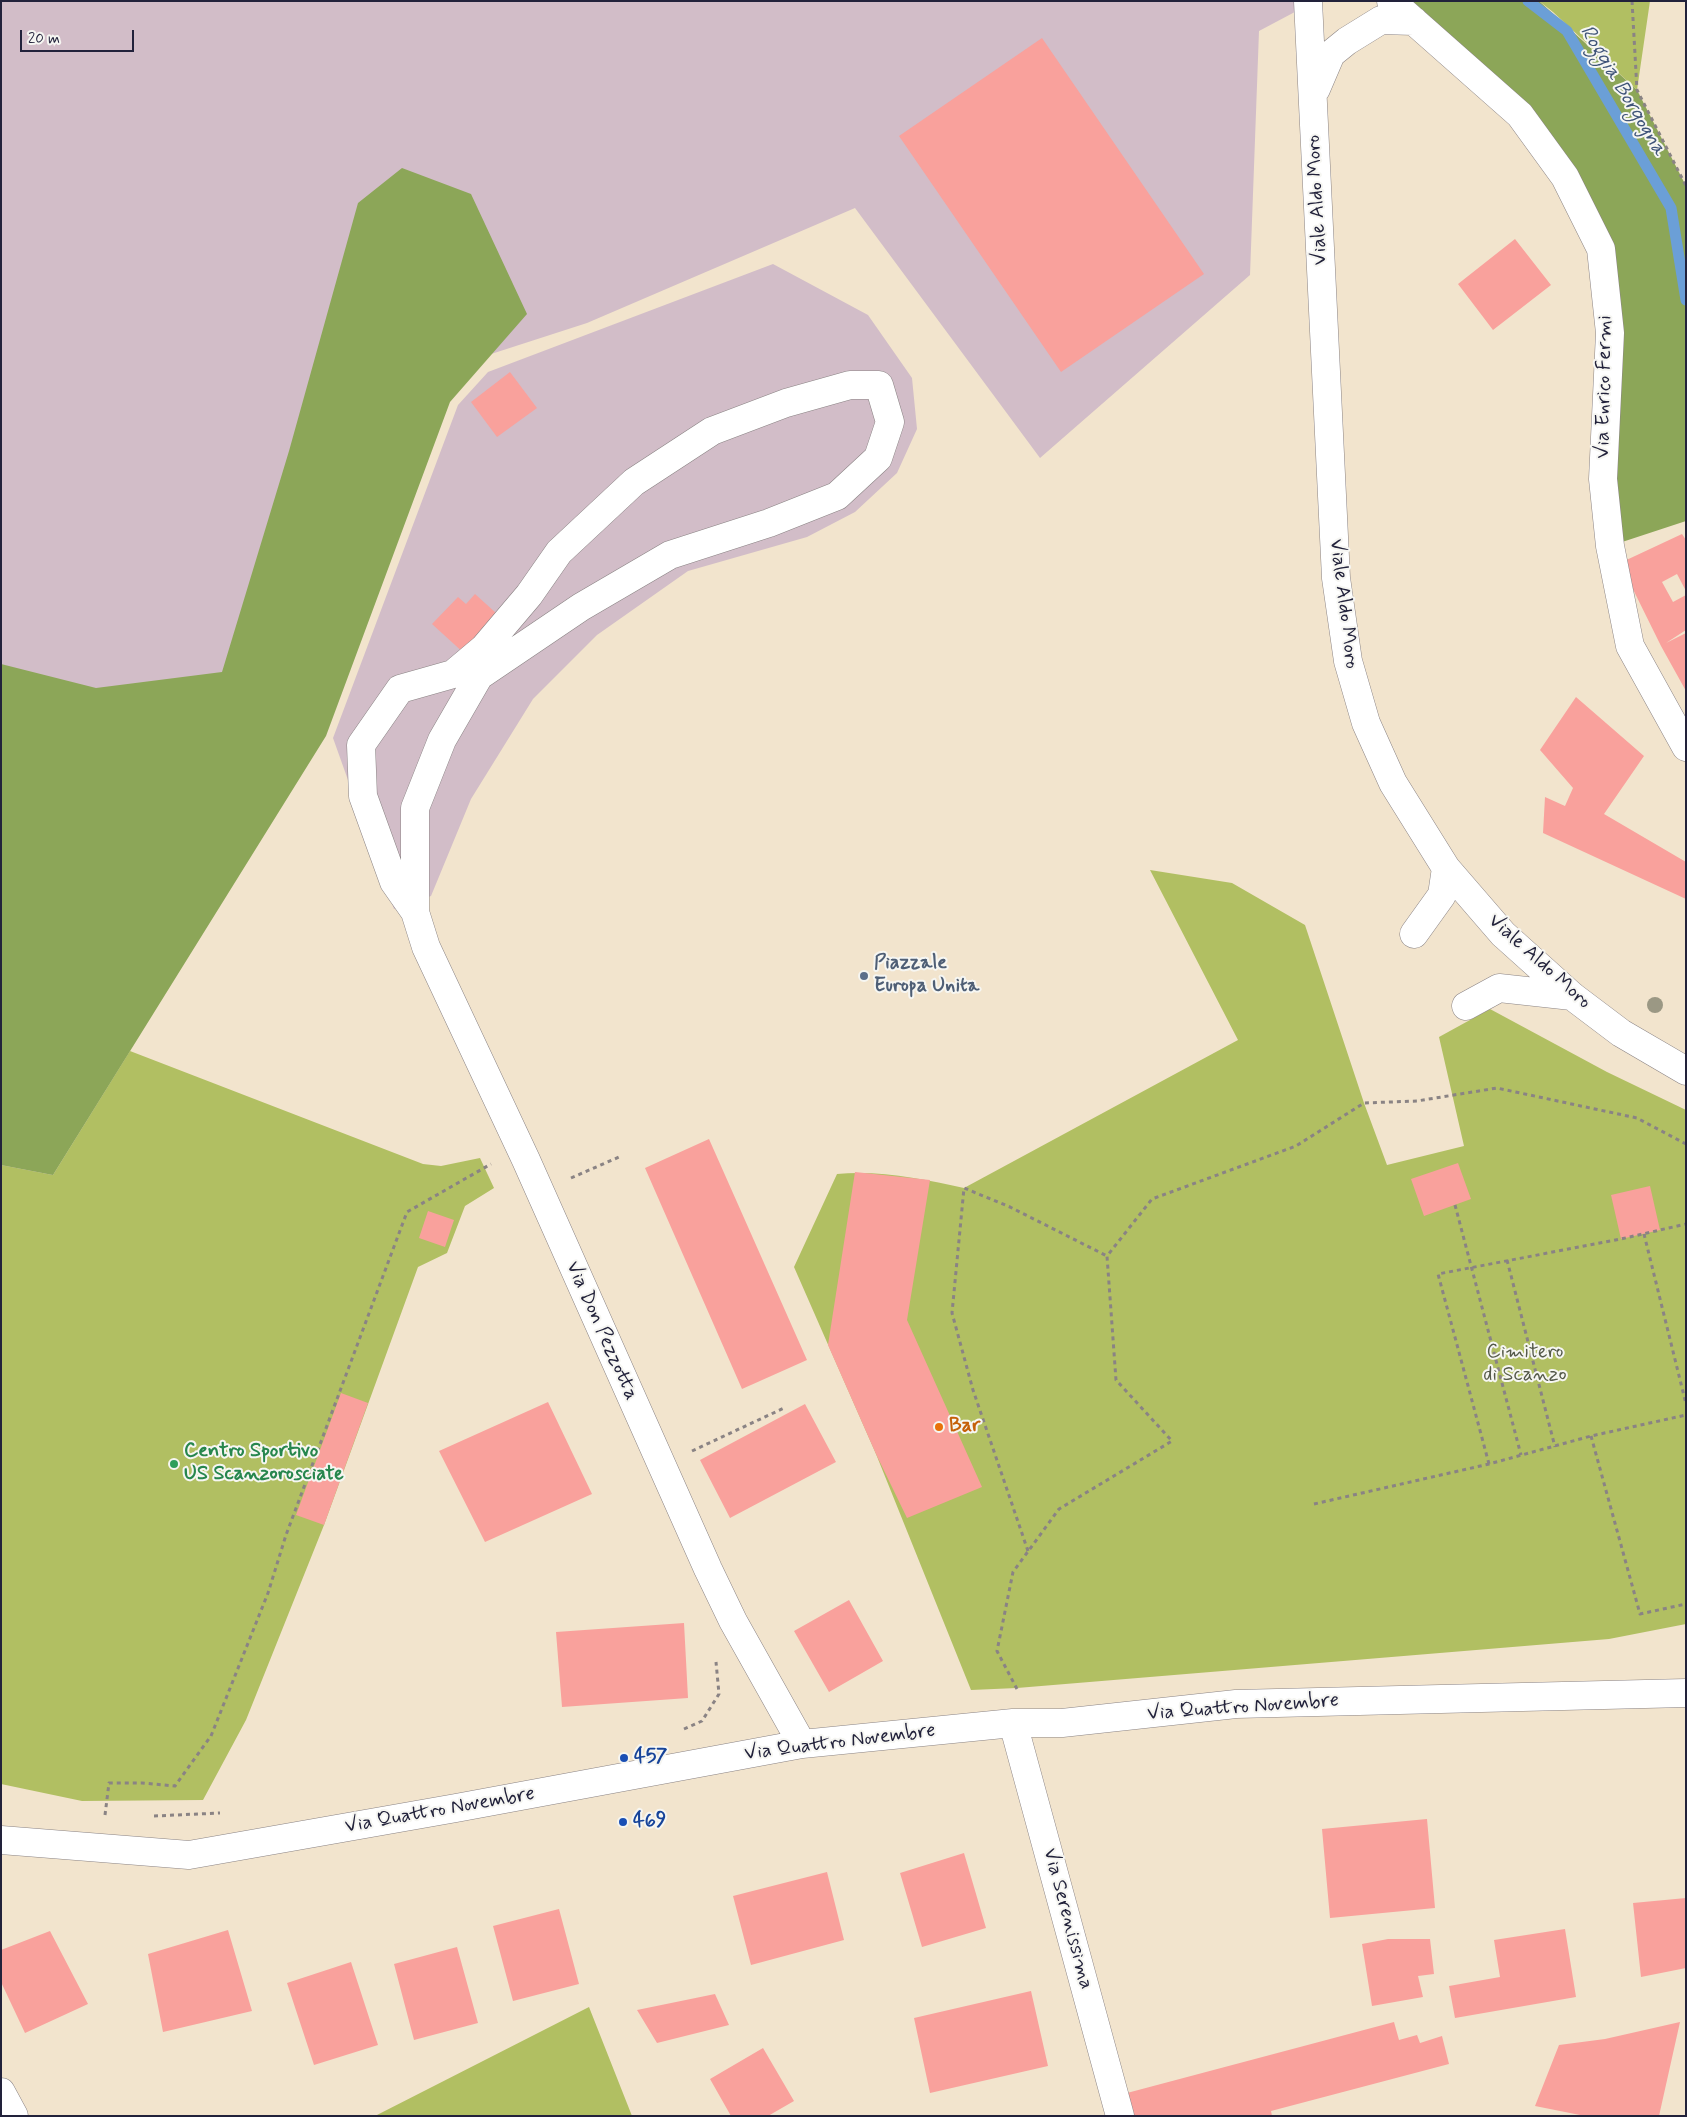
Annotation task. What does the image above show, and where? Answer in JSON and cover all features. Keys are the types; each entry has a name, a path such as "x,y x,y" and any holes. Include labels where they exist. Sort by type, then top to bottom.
{"street":[{"name":"Viale Aldo Moro","path":"1308,1 1336,578 1348,661 1366,723 1393,782 1446,868 1503,934 1572,996 1621,1033 1686,1071"},
{"name":"Via Enrico Fermi","path":"1391,1 1520,115 1565,177 1601,249 1610,333 1603,479 1610,546 1630,646 1686,747"},
{"path":"1313,96 1331,54 1347,41 1381,20 1414,21"},
{"path":"850,385 879,385 890,422 878,458 837,496 768,523 670,555 581,607 479,676 442,740 415,808 416,912 394,882 363,796 361,745 400,689 453,674 484,648 529,595 559,552 634,482 712,431 795,400 850,385"},
{"path":"1414,934 1442,895 1446,868"},
{"name":"Via Don Pezzotta","path":"416,912 426,947 526,1160 659,1463 733,1621 802,1744"},
{"path":"1466,1006 1499,988 1572,996"},
{"name":"Via Quattro Novembre","path":"1,1840 188,1855 802,1744 1013,1723 1062,1723 1236,1704 1686,1692"},
{"name":"Via Serenissima","path":"1013,1723 1120,2116"},
{"path":"1,2092 14,2116"}],"path":[{"path":"1632,1 1637,90 1686,186"},
{"path":"1013,1723 1017,1688 997,1651 1013,1572 1058,1509 1172,1441 1116,1380 1107,1256 1152,1199 1296,1146 1364,1103 1417,1102 1497,1088 1637,1118 1686,1144"},
{"path":"566,1180 619,1156"},
{"path":"104,1818 108,1784 142,1783 175,1786 211,1736 268,1593 286,1535 407,1212 494,1163 526,1160"},
{"path":"1028,1551 976,1399 952,1313 964,1188 1010,1207 1107,1256"},
{"path":"1455,1205 1521,1455"},
{"path":"1489,1464 1438,1274 1644,1234 1686,1224"},
{"path":"1644,1234 1686,1404"},
{"path":"1507,1260 1555,1447"},
{"path":"659,1463 679,1457 784,1408"},
{"path":"1314,1504 1489,1464 1591,1436 1686,1415"},
{"path":"1591,1436 1640,1614 1686,1604"},
{"path":"684,1730 702,1721 719,1694 713,1631 733,1621"},
{"path":"153,1816 222,1813"}],"shaded area":[{"path":"1,1 1309,1 1308,5 1259,31 1250,275 1040,458 855,208 587,323 386,388 53,1175 1,1165"},
{"path":"773,264 868,315 912,378 917,429 897,473 855,512 807,537 688,571 597,635 533,699 471,799 431,896 394,909 333,738 458,405 488,372"}],"green space":[{"path":"1391,1 1539,1 1637,90 1686,186 1686,521 1610,546 1601,249 1565,177"},
{"path":"1539,1 1650,1 1637,90 1553,12"},
{"path":"402,168 471,194 527,314 450,402 326,736 53,1175 1,1165 1,664 96,688 222,672 289,451 358,203"},
{"name":"Cimitero di Scanzo","path":"1150,870 1232,883 1305,925 1364,1103 1387,1165 1464,1146 1439,1037 1490,1009 1607,1072 1686,1110 1686,1624 1609,1639 1017,1688 971,1690 876,1454 794,1267 837,1174 885,1174 964,1188 1238,1040"},
{"name":"Centro Sportivo US Scanzorosciate","path":"130,1051 423,1164 441,1166 480,1158 494,1188 465,1206 447,1253 418,1267 324,1525 246,1720 203,1800 82,1801 1,1784 1,1165 53,1175"},
{"path":"589,2007 632,2116 375,2116"}],"building":[{"path":"1042,38 1204,274 1061,372 899,136"},
{"path":"1515,239 1551,285 1493,330 1458,284"},
{"path":"510,372 537,408 497,437 471,402"},
{"path":"1682,534 1686,540 1686,591 1677,574 1662,582 1673,602 1686,595 1686,630 1666,643 1686,633 1686,691 1661,646 1620,563"},
{"path":"475,594 496,613 488,622 492,627 466,655 432,624 458,597 466,604"},
{"path":"1576,697 1644,756 1604,814 1686,862 1686,899 1543,833 1545,797 1565,806 1573,788 1540,750"},
{"path":"709,1139 807,1360 742,1389 645,1168"},
{"path":"1458,1163 1471,1199 1424,1216 1411,1179"},
{"path":"855,1172 930,1180 907,1320 982,1487 907,1518 876,1454 828,1345"},
{"path":"1650,1186 1660,1230 1621,1239 1611,1195"},
{"path":"428,1211 454,1220 445,1247 419,1238"},
{"path":"341,1393 368,1403 324,1525 296,1515"},
{"path":"548,1402 592,1494 485,1542 439,1451"},
{"path":"805,1404 836,1462 730,1518 700,1460"},
{"path":"849,1600 883,1661 829,1692 794,1631"},
{"path":"684,1623 688,1698 562,1707 556,1632"},
{"path":"1427,1819 1435,1908 1330,1918 1322,1829"},
{"path":"964,1853 986,1928 922,1947 900,1873"},
{"path":"827,1872 844,1940 751,1965 733,1896"},
{"path":"1686,1898 1686,1968 1641,1977 1633,1903"},
{"path":"559,1909 579,1984 513,2001 493,1926"},
{"path":"1565,1929 1576,1997 1455,2018 1449,1986 1500,1977 1494,1940"},
{"path":"228,1930 252,2011 163,2032 148,1954"},
{"path":"50,1931 88,2004 25,2033 1,1982 1,1950"},
{"path":"1388,1939 1430,1939 1434,1974 1418,1976 1423,1997 1372,2006 1362,1944"},
{"path":"457,1947 478,2023 414,2040 394,1964"},
{"path":"351,1962 378,2045 314,2065 287,1983"},
{"path":"1031,1991 1048,2066 930,2093 914,2018"},
{"path":"715,1994 729,2025 657,2043 637,2010"},
{"path":"1394,2022 1399,2040 1417,2035 1420,2043 1442,2036 1449,2064 1271,2111 1272,2116 1133,2116 1127,2093"},
{"path":"1680,2022 1659,2116 1585,2116 1535,2106 1559,2045 1605,2039"},
{"path":"763,2048 794,2101 768,2116 731,2116 710,2079"}],"waterway":[{"name":"Roggia Borgogna","path":"1528,1 1567,31 1671,208 1686,300"}],"place":[{"name":"Piazzale Europa Unita","path":"864,976"},
{"name":"Bar","path":"939,1427"},
{"name":"Centro Sportivo US Scanzorosciate","path":"174,1464"},
{"name":"457","path":"624,1758"},
{"name":"469","path":"623,1822"}]}
